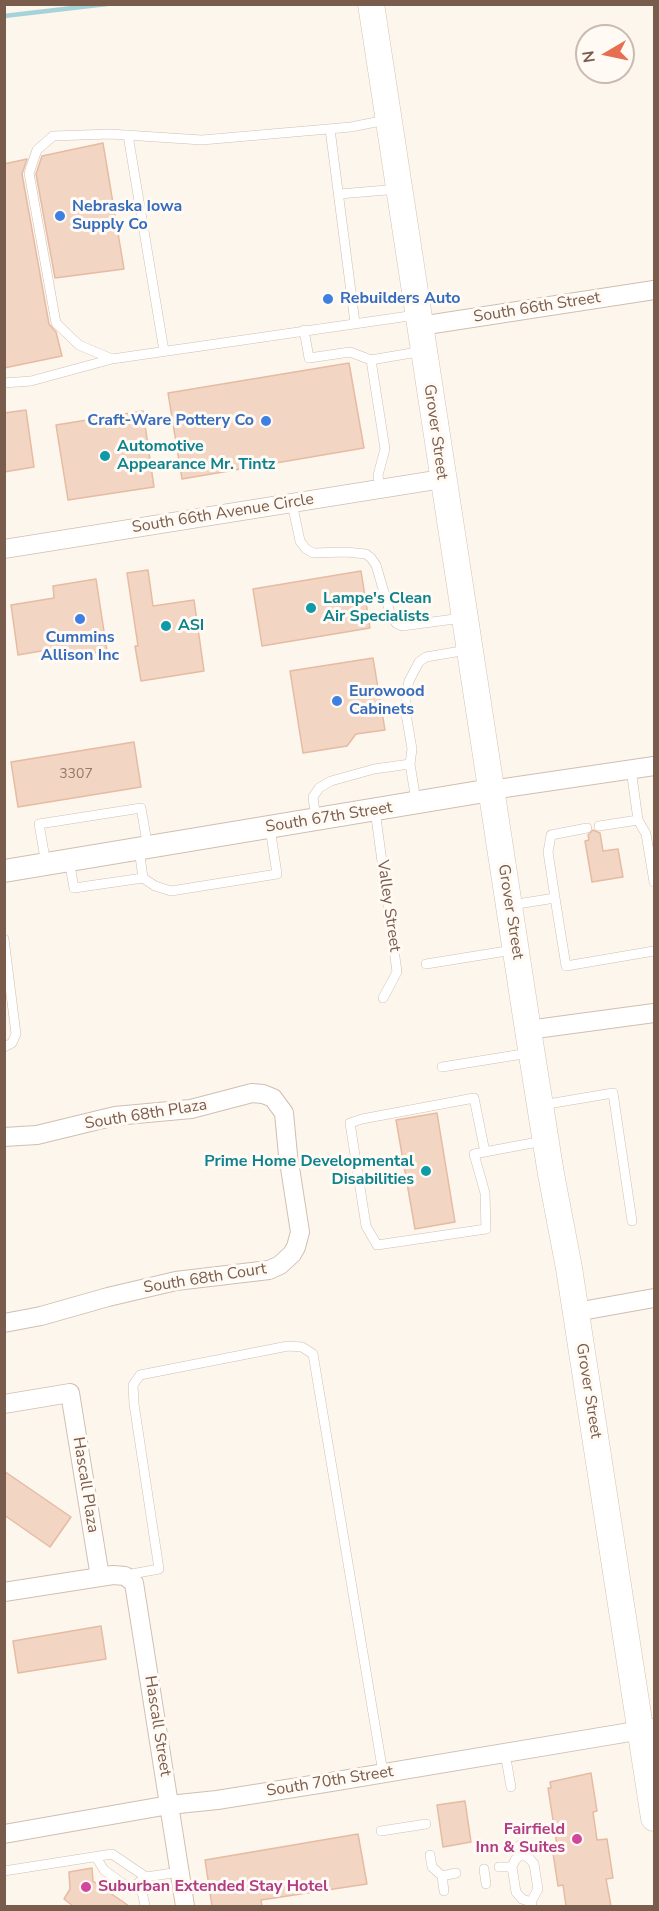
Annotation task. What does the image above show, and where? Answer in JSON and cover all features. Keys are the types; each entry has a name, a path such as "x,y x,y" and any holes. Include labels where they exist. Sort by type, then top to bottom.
{"main road":[{"name":"Grover Street","path":"371,4 442,479 540,1106 648,1729 654,1818"}],"street":[{"name":"South 66th Street","path":"421,330 654,290"},
{"name":"South 66th Avenue Circle","path":"4,549 442,479"},
{"name":"South 67th Street","path":"4,871 491,790 654,766"},
{"path":"530,1041 654,1013"},
{"name":"South 68th Plaza","path":"4,1137 37,1135 115,1116 191,1110 252,1093 263,1094 273,1098 284,1113 291,1180"},
{"name":"South 68th Court","path":"4,1323 41,1316 176,1281 269,1270 280,1265 296,1247 300,1232 291,1180"},
{"path":"576,1312 654,1298"},
{"name":"Hascall Plaza","path":"4,1404 70,1393 99,1577"},
{"path":"4,1592 114,1575 125,1576"},
{"name":"Hascall Street","path":"125,1576 134,1583 136,1590 185,1906"},
{"name":"South 70th Street","path":"4,1834 169,1805 217,1800 648,1729"}],"lane":[{"path":"112,359 79,345 56,323 29,173 37,150 53,136 128,135 202,140 330,129 389,120"},
{"path":"330,129 355,323"},
{"path":"128,135 164,351"},
{"path":"339,194 399,189"},
{"path":"4,383 31,381 112,359 355,323 421,330"},
{"path":"304,330 309,358 350,352 371,360"},
{"path":"371,360 421,330"},
{"path":"371,360 385,449 378,475 380,489"},
{"path":"292,503 300,542 306,549 313,553 366,554 371,558 376,565 391,616 396,623 402,626 464,618"},
{"path":"417,803 410,764 412,749 406,714 406,694 414,670 426,657 469,649"},
{"path":"316,820 313,797 319,788 331,781 374,769 410,764"},
{"path":"631,769 638,820 646,834 654,882"},
{"path":"46,864 39,824 141,808 143,878"},
{"name":"Valley Street","path":"375,810 397,972 383,998"},
{"path":"599,826 638,820"},
{"path":"69,860 74,888 143,878 155,886 171,891 277,874 270,828"},
{"path":"587,828 551,835 548,852 566,966 654,951"},
{"path":"509,905 555,898"},
{"path":"4,939 16,1034 12,1043 4,1047"},
{"path":"426,964 516,949"},
{"path":"442,1067 530,1041"},
{"path":"540,1106 612,1093 632,1221"},
{"path":"485,1152 474,1098 350,1123 366,1226 377,1245 486,1229 485,1193 474,1154 546,1141"},
{"path":"125,1576 159,1569 133,1384 140,1376 288,1346 302,1347 313,1354 383,1773"},
{"path":"505,1753 511,1787"},
{"path":"381,1832 426,1824"},
{"path":"521,1850 534,1864 538,1889 531,1904 516,1892 512,1867 521,1850"},
{"path":"4,1871 112,1854 143,1880 145,1906"},
{"path":"430,1855 432,1867 441,1876 444,1891"},
{"path":"96,1857 104,1870 130,1889 143,1880 179,1872"},
{"path":"499,1868 512,1867"},
{"path":"484,1869 486,1884"},
{"path":"441,1876 456,1873"}],"building":[{"path":"103,143 124,269 55,278 36,174 42,156"},
{"path":"27,159 22,174 49,324 56,332 62,356 4,368 4,164"},
{"name":"Craft-Ware Pottery Co","path":"349,363 364,448 182,479 168,393"},
{"path":"26,410 34,467 4,472 4,413"},
{"name":"Automotive Appearance Mr. Tintz","path":"143,411 154,487 68,500 56,425"},
{"name":"ASI","path":"148,570 153,606 194,600 204,671 141,681 127,573"},
{"name":"Lampe's Clean Air Specialists","path":"361,571 370,628 262,646 253,589"},
{"path":"96,579 107,651 49,660 47,650 18,655 11,605 54,598 53,586"},
{"name":"Eurowood Cabinets","path":"373,658 385,730 356,734 347,746 303,753 290,671"},
{"path":"134,742 141,787 18,807 11,762"},
{"path":"593,830 600,833 603,851 618,849 623,877 592,882 585,841 589,840 588,835"},
{"name":"Prime Home Developmental Disabilities","path":"437,1113 455,1222 415,1229 396,1120"},
{"path":"4,1471 71,1517 50,1547 4,1515"},
{"path":"101,1626 106,1659 18,1673 13,1641"},
{"name":"Fairfield Inn & Suites","path":"591,1773 597,1811 593,1812 597,1840 607,1839 613,1878 606,1879 611,1906 566,1906 563,1885 558,1886 552,1847 557,1846 548,1788 551,1788 550,1782"},
{"path":"465,1801 471,1842 443,1847 437,1805"},
{"path":"358,1834 367,1884 261,1900 262,1906 212,1906 205,1860"},
{"name":"Suburban Extended Stay Hotel","path":"92,1868 93,1881 129,1906 73,1906 64,1899 70,1889 69,1872"}],"waterway":[{"path":"4,16 107,4"}],"place":[{"name":"Nebraska Iowa Supply Co","path":"60,216"},
{"name":"Rebuilders Auto","path":"328,299"},
{"name":"Craft-Ware Pottery Co","path":"266,421"},
{"name":"Automotive Appearance Mr. Tintz","path":"105,456"},
{"name":"Lampe's Clean Air Specialists","path":"311,608"},
{"name":"Cummins Allison Inc","path":"80,619"},
{"name":"ASI","path":"166,626"},
{"name":"Eurowood Cabinets","path":"337,701"},
{"name":"Prime Home Developmental Disabilities","path":"426,1171"},
{"name":"Fairfield Inn & Suites","path":"577,1839"},
{"name":"Suburban Extended Stay Hotel","path":"86,1887"}]}
